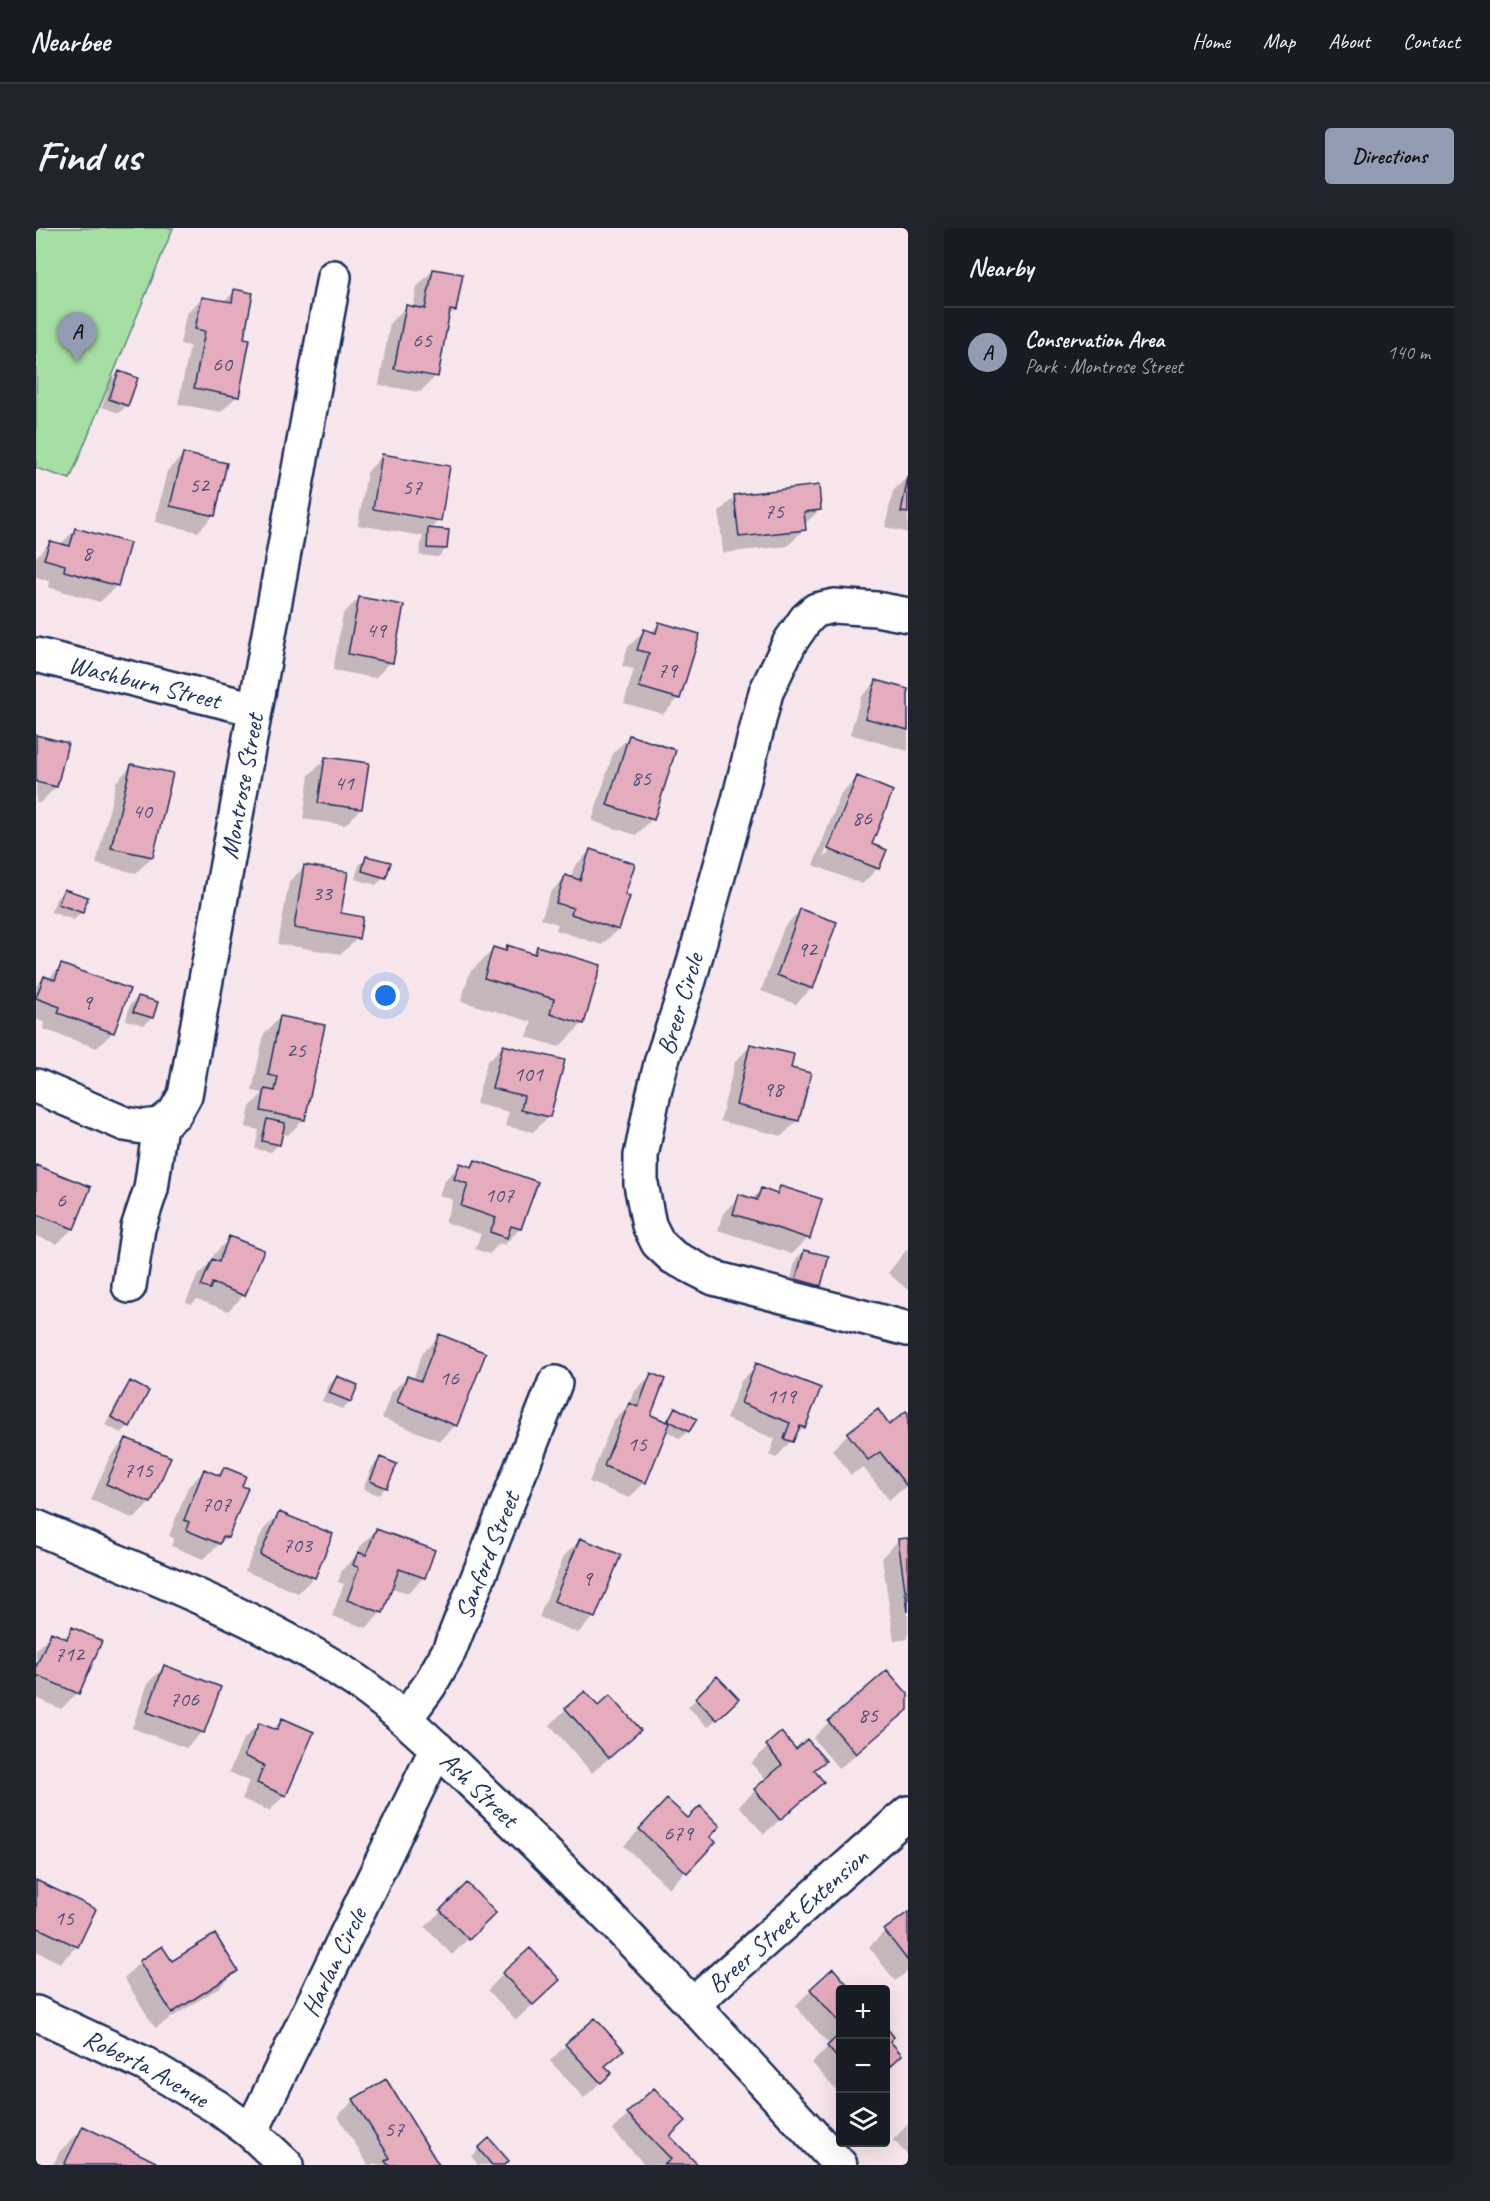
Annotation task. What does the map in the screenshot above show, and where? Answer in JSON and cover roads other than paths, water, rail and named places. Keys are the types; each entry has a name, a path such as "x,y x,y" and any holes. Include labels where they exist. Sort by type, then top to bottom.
{"street":[{"name":"Montrose Street","path":"160,1125 175,1113 185,1095 334,277"},
{"name":"Breer Circle","path":"908,615 876,609 834,606 816,610 806,619 790,642 766,692 738,804 689,980 660,1070 641,1156 641,1184 649,1225 658,1243 673,1257 714,1278 908,1329"},
{"name":"Washburn Street","path":"36,655 255,709"},
{"path":"36,1086 125,1124 143,1127 160,1125 151,1189 138,1228 129,1286"},
{"name":"Sanford Street","path":"405,1719 429,1686 449,1651 555,1383"},
{"name":"Ash Street","path":"36,1527 261,1626 358,1683 405,1719 569,1875 693,2004 840,2165"},
{"name":"Harlan Circle","path":"251,2132 437,1748"},
{"name":"Breer Street Extension","path":"693,2004 908,1814"},
{"name":"Roberta Avenue","path":"37,2015 145,2064 208,2102 251,2132"},
{"path":"251,2132 286,2165"}],"place":[{"name":"Conservation Area","path":"77,362"}]}
